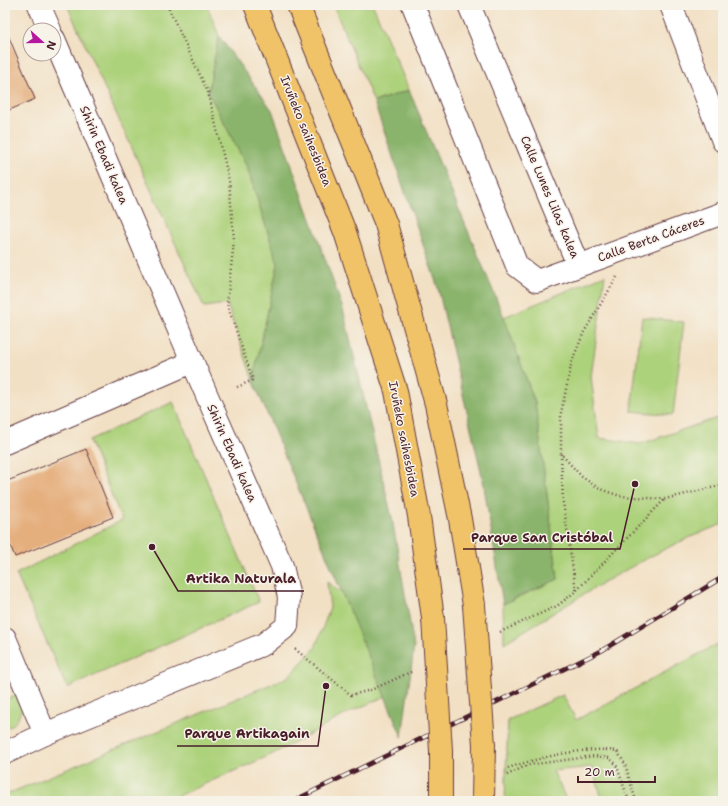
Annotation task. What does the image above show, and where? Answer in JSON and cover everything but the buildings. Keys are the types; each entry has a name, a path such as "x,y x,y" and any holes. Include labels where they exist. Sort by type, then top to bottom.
{"highway":[{"path":"243,5 277,59"},
{"name":"Iruñeko saihesbidea","path":"254,5 277,59 345,232 396,391 419,516 433,618 441,751 440,801"},
{"path":"298,5 386,224 436,404 460,519 474,606 484,745 483,801"}],"street":[{"path":"40,5 47,22"},
{"name":"Calle Lunes Lilas kalea","path":"413,5 517,266 537,281 578,265 469,5"},
{"path":"671,5 723,141"},
{"name":"Shirin Ebadi kalea","path":"5,753 45,734 264,644 287,626 289,597 282,566 192,362 62,58"},
{"name":"Calle Berta Cáceres","path":"578,265 613,255 723,213"},
{"path":"5,442 192,362"},
{"path":"5,638 45,734"}],"path":[{"path":"167,5 208,92 229,180 234,240 227,304 253,380 235,388"},
{"path":"576,591 563,502 561,413 572,361 584,332 618,279 613,255"},
{"path":"561,454 582,478 600,489 620,496 665,499 723,484"},
{"path":"507,769 534,759 602,749 617,751 625,764 636,801"},
{"path":"500,778 528,765 595,756 609,758 616,764 629,801"}],"green space":[{"path":"67,5 207,5 219,36 208,92 247,167 278,264 253,380 227,304 204,307"},
{"path":"333,5 373,5 409,90 374,102"},
{"path":"219,36 272,110 343,309 392,518 414,647 402,737 253,380 278,264 247,167 208,92"},
{"path":"409,90 504,317 535,403 558,579 503,604 483,480 438,288 374,102"},
{"path":"605,275 591,377 599,438 640,444 723,416 723,524 666,548 611,578 504,643 503,604 558,579 535,403 504,317"},
{"path":"642,317 684,322 673,415 631,411"},
{"path":"173,402 259,602 67,688 16,574 122,520 89,440"},
{"path":"327,582 362,609 388,695 350,712 273,754 166,801 5,801 5,795 288,677 315,648 330,608"},
{"path":"723,641 723,801 603,801 592,767 553,771 567,801 505,801 508,720 563,695 576,720"},
{"path":"17,695 22,708 14,723 5,728 5,700"}],"railway":[{"path":"293,801 601,651 723,577"}],"place":[{"name":"Parque San Cristóbal","path":"635,484"},
{"name":"Artika Naturala","path":"152,547"},
{"name":"Parque Artikagain","path":"326,686"}]}
